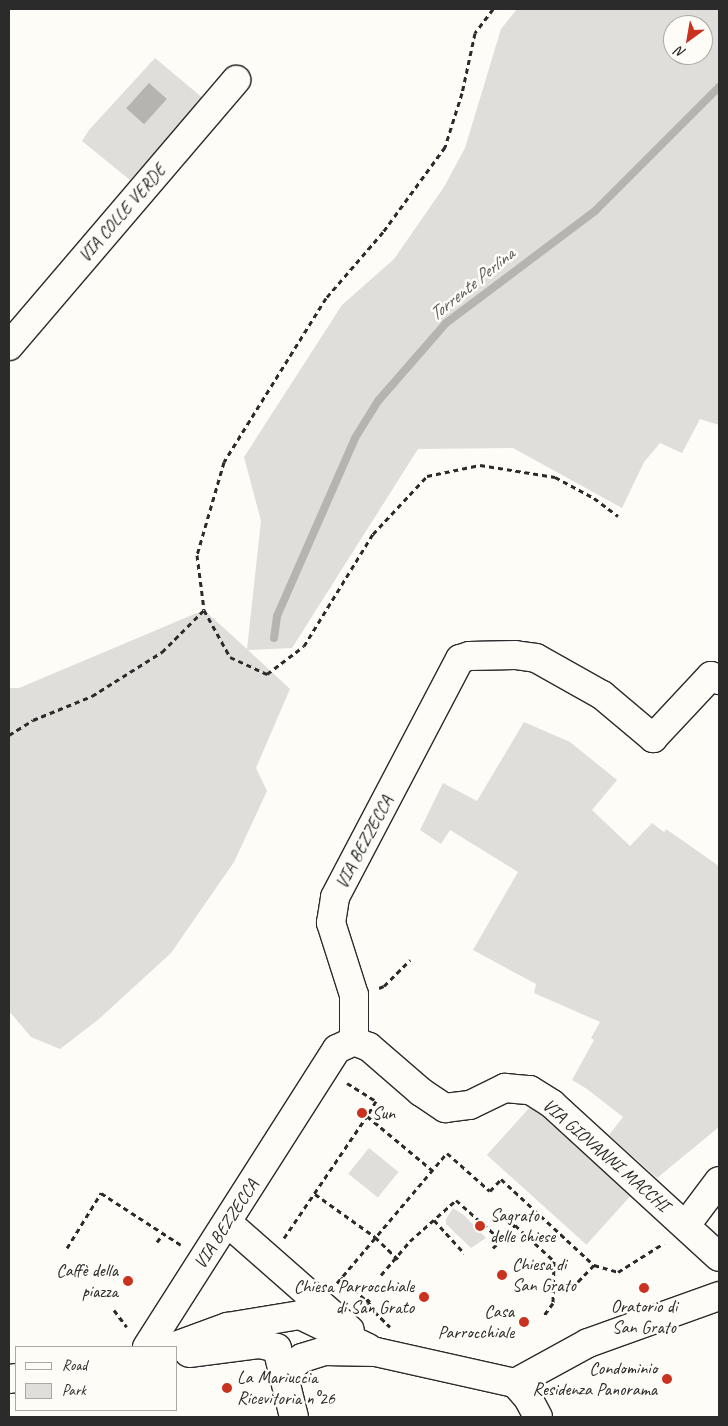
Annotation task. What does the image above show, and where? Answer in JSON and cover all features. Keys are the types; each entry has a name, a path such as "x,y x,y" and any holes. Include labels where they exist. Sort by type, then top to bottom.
{"street":[{"name":"VIA COLLE VERDE","path":"9,346 236,80"},
{"name":"VIA BEZZECCA","path":"138,1339 203,1259 228,1223 337,1049 354,1041 354,995 331,923 335,897 460,659 469,656 515,655 536,658 602,694 653,738 711,676 719,680"},
{"name":"VIA GIOVANNI MACCHI","path":"354,1041 369,1047 421,1092 444,1108 470,1105 505,1088 530,1090 552,1104 719,1257"},
{"path":"686,1225 719,1182"},
{"path":"228,1223 317,1291 376,1352"},
{"path":"515,1382 588,1343 719,1296"},
{"path":"176,1346 227,1327 300,1316 376,1352"},
{"path":"178,1355 260,1344 277,1348 294,1417"},
{"path":"284,1373 302,1358 325,1351 376,1352 515,1382 528,1398 538,1417"}],"path":[{"path":"493,9 475,33 462,93 445,147 383,232 326,298 224,462 197,554 204,610 230,657 267,674 304,646 373,534 427,476 480,465 555,477 594,498 618,516"},
{"path":"9,735 33,720 92,696 162,652 204,610"},
{"path":"354,995 384,986 410,960"},
{"path":"282,1241 376,1101 325,1069"},
{"path":"367,1116 432,1170"},
{"path":"317,1291 328,1292 447,1153 490,1191 500,1179 594,1264 618,1272 664,1243"},
{"path":"67,1248 101,1194 203,1259"},
{"path":"315,1194 375,1238 400,1261"},
{"path":"381,1275 396,1256 456,1200 501,1240"},
{"path":"434,1220 464,1253"},
{"path":"493,1248 515,1226 554,1261 553,1303 543,1317"},
{"path":"157,1242 162,1234"},
{"path":"573,1287 594,1264"},
{"path":"341,1277 368,1302 367,1299 370,1302 368,1304 394,1328"},
{"path":"114,1310 138,1339"}],"green space":[{"path":"517,9 719,9 719,425 700,419 682,453 660,443 644,462 622,508 513,448 418,449 292,648 248,650 290,689 256,768 267,791 234,862 171,953 99,1019 60,1049 31,1037 9,1011 9,688 19,688 204,610 247,649 261,521 244,457 342,305 394,259 444,187 465,148 501,29"},
{"path":"155,58 204,99 130,180 82,141 89,130"},
{"path":"524,722 570,742 617,780 592,810 630,846 652,823 664,832 666,829 719,866 719,1127 657,1178 609,1135 623,1117 587,1089 572,1080 594,1040 591,1038 600,1022 534,993 536,984 473,950 518,872 450,830 441,844 420,830 443,783 477,801"},
{"path":"531,1106 631,1196 586,1245 487,1155"},
{"path":"369,1148 399,1172 378,1198 348,1174"},
{"path":"453,1208 464,1215 486,1238 471,1248 446,1224 446,1219"}],"shaded area":[{"path":"149,83 167,99 144,124 126,108"}],"waterway":[{"name":"Torrente Perlina","path":"274,638 277,616 355,438 378,401 446,323 595,211 719,87"}],"place":[{"name":"Sun","path":"362,1113"},
{"name":"Sagrato delle chiese","path":"480,1226"},
{"name":"Chiesa di San Grato","path":"502,1275"},
{"name":"Caffè della piazza","path":"128,1281"},
{"name":"Oratorio di San Grato","path":"644,1288"},
{"name":"Chiesa Parrocchiale di San Grato","path":"424,1297"},
{"name":"Casa Parrocchiale","path":"524,1322"},
{"name":"Condominio Residenza Panorama","path":"667,1379"},
{"name":"La Mariuccia Ricevitoria n°26","path":"227,1388"}]}
